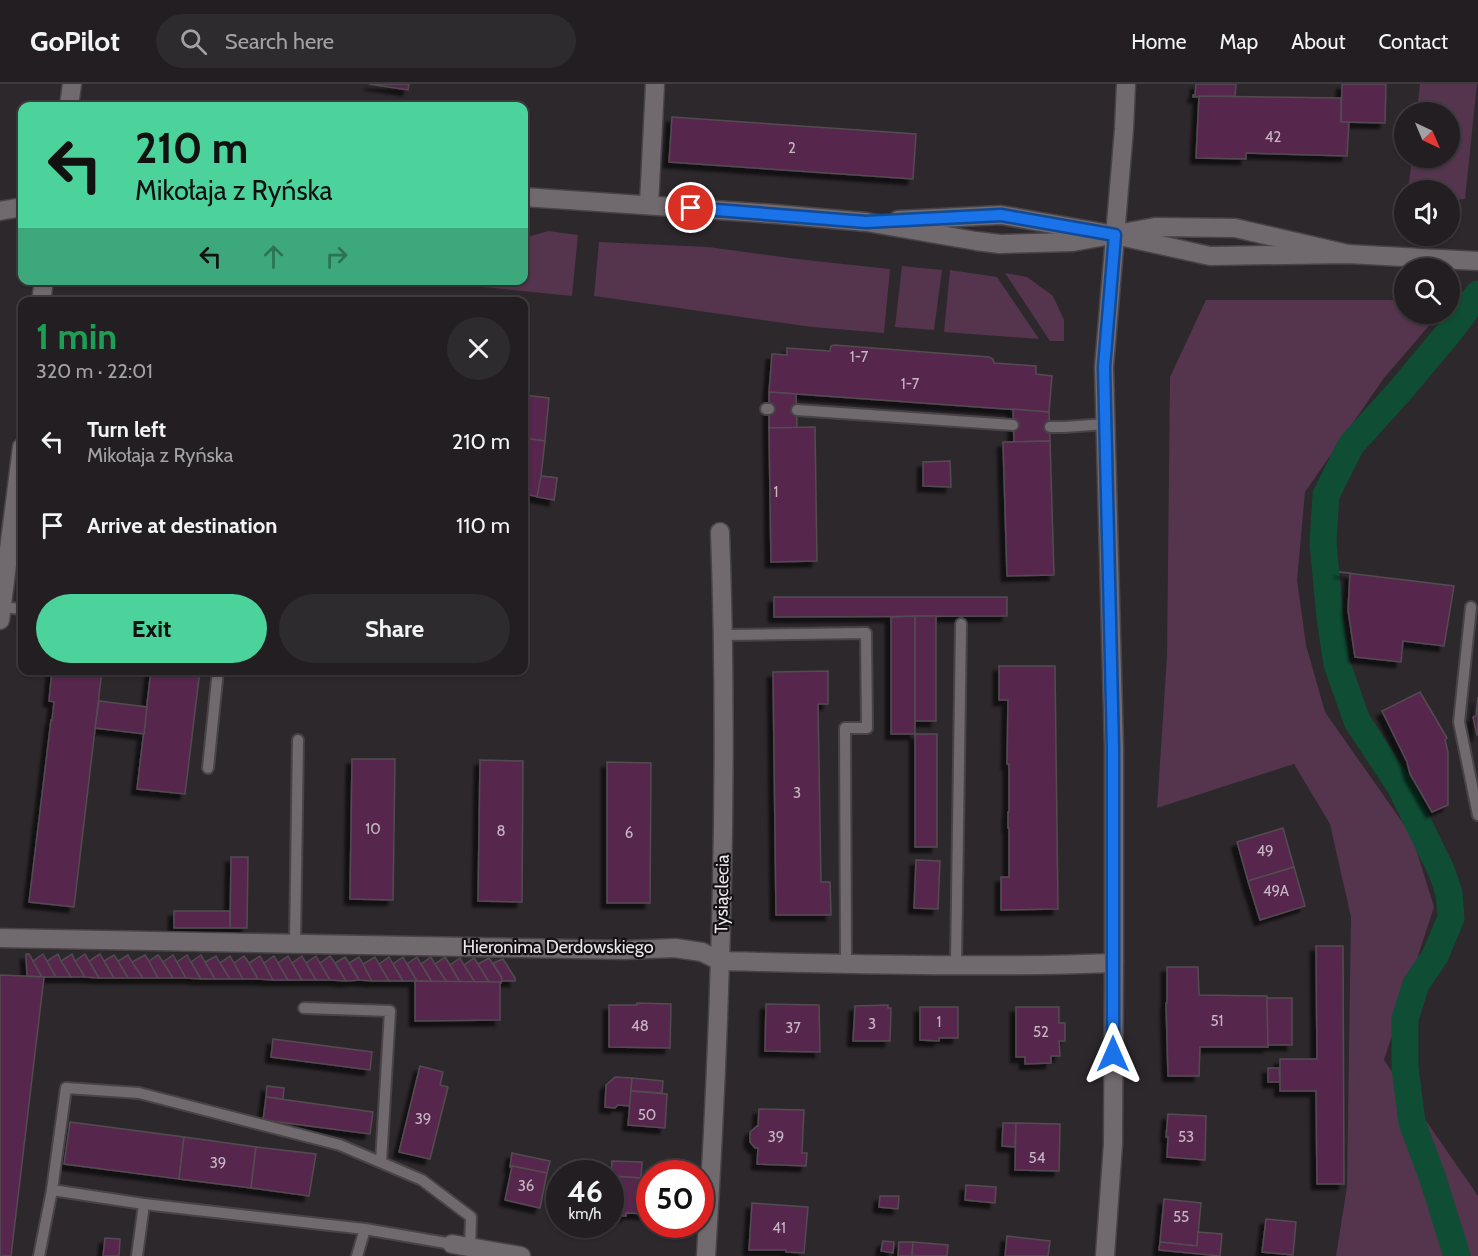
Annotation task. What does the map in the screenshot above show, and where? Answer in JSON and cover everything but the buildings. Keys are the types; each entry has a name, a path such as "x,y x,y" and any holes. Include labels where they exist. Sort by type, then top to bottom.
{"street":[{"path":"70,102 72,84"},
{"path":"649,205 655,84"},
{"path":"1105,1256 1113,1144 1114,963 1113,737 1104,367 1126,84"},
{"path":"528,197 866,222 976,242 1000,244 1073,242 1155,226 1235,228 1348,254"},
{"path":"0,211 18,208"},
{"path":"866,222 1001,215 1115,235 1210,256 1348,254 1478,261"},
{"path":"1,614 18,479"},
{"name":"Tysiąclecia","path":"706,1256 722,916 724,635 720,532"},
{"name":"Hieronima Derdowskiego","path":"0,938 625,950 675,948 702,952 720,961 956,964 1114,963"},
{"path":"461,1246 520,1256"}],"lane":[{"path":"797,410 1013,425"},
{"path":"1050,427 1106,424"},
{"path":"1471,608 1459,722 1478,815"},
{"path":"1,614 18,610"},
{"path":"956,964 961,624"},
{"path":"724,635 866,633 867,728 845,728 846,963"},
{"path":"208,768 217,675"},
{"path":"295,944 298,740"},
{"path":"304,1008 390,1011 381,1162"},
{"path":"39,1256 52,1190 66,1088 139,1093 340,1145 422,1179 471,1217 461,1246 364,1229 144,1204 52,1190"},
{"path":"137,1256 144,1204"},
{"path":"357,1256 364,1229"}],"shaded area":[{"path":"1420,84 1477,84 1465,199 1460,199 1460,180 1409,180 1411,168 1460,168 1460,102 1418,102"},
{"path":"548,231 578,235 572,296 464,285 528,285 528,237"},
{"path":"599,242 708,247 890,269 884,333 812,327 594,296"},
{"path":"902,266 942,270 934,330 895,327"},
{"path":"950,270 997,277 1039,339 944,332"},
{"path":"1005,273 1027,277 1053,296 1064,320 1064,341 1050,341"},
{"path":"1206,300 1394,300 1394,324 1430,324 1384,378 1305,492 1297,580 1306,645 1325,712 1412,836 1434,907 1384,1060 1478,1196 1478,1256 1336,1256 1347,1187 1351,917 1330,824 1294,764 1157,808 1167,657 1170,377"}],"waterway":[{"path":"1457,1256 1412,1122 1405,1068 1405,1019 1416,984 1435,956 1451,918 1449,893 1441,870 1400,786 1357,721 1337,664 1323,543 1326,495 1351,445 1399,392 1478,294"}],"route":[{"path":"691,208 866,222 1001,215 1115,235 1104,367 1113,748 1113,1054"}]}
